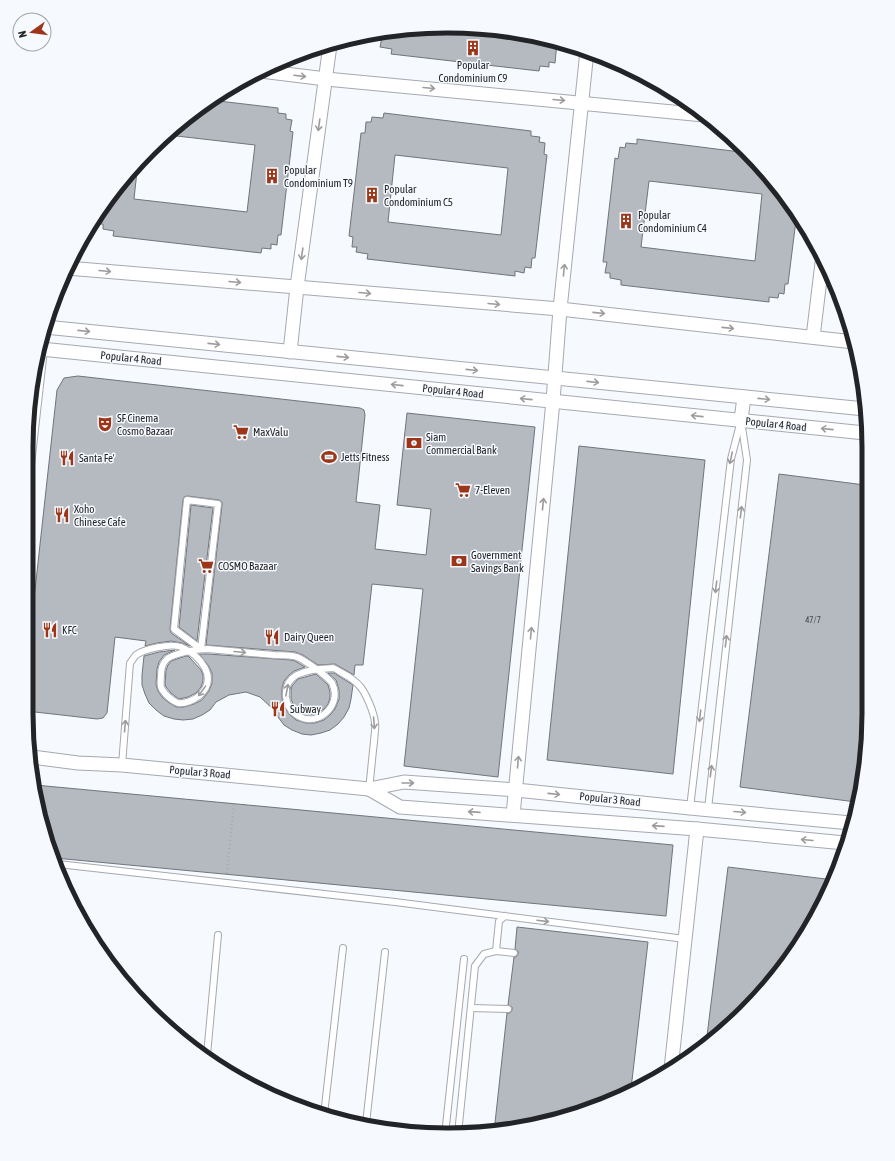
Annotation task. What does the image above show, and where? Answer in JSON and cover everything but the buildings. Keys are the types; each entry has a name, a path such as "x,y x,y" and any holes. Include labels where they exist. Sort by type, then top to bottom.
{"street":[{"path":"290,352 297,287 329,50"},
{"path":"513,815 553,401 560,309 586,57"},
{"path":"272,72 326,79 693,114"},
{"path":"74,269 560,309 848,341"},
{"path":"813,337 821,269"},
{"name":"Popular 4 Road","path":"51,328 860,408"},
{"name":"Popular 4 Road","path":"45,349 861,433"},
{"path":"741,420 744,397"},
{"name":"Popular 3 Road","path":"36,758 78,763 122,765 369,789 404,782 516,790 847,823"},
{"name":"Popular 3 Road","path":"369,789 400,807 697,829 841,843"},
{"path":"672,1062 697,829"}],"lane":[{"path":"690,808 731,458 741,420"},
{"path":"708,809 747,460 741,420"},
{"path":"187,500 218,504 201,649 174,629 187,500"},
{"path":"122,765 130,664 136,655 158,646 179,646 184,650 189,653 194,656 200,660 205,667 207,674 205,689 194,700 177,703 166,695 161,689 162,666 166,660 172,656 180,654 187,652 194,650 201,649 296,657 315,669 321,673 328,678 334,691 332,706 321,717 306,719 299,716 288,706 286,698 286,691 289,684 293,677 299,673 313,670 320,669 327,669 333,668 353,678 366,694 375,722 369,789"},
{"path":"62,864 345,896 685,939"},
{"path":"496,951 499,922 505,916"},
{"path":"206,1050 218,935"},
{"path":"325,1109 343,948"},
{"path":"459,1128 475,966 484,954 496,951 514,953"},
{"path":"366,1120 385,952"},
{"path":"446,1128 464,959"},
{"path":"470,1008 508,1009"}],"path":[{"path":"226,874 234,804"}],"place":[{"name":"Popular Condominium C9","path":"473,48"},
{"name":"Popular Condominium T9","path":"272,176"},
{"name":"Popular Condominium C5","path":"372,195"},
{"name":"Popular Condominium C4","path":"626,221"},
{"name":"SF Cinema Cosmo Bazaar","path":"105,424"},
{"name":"MaxValu","path":"241,432"},
{"name":"Siam Commercial Bank","path":"414,443"},
{"name":"Jetts Fitness","path":"329,457"},
{"name":"Santa Fe'","path":"67,458"},
{"name":"7-Eleven","path":"463,490"},
{"name":"Xoho Chinese Cafe","path":"62,515"},
{"name":"Government Savings Bank","path":"459,561"},
{"name":"COSMO Bazaar","path":"206,566"},
{"name":"KFC","path":"50,630"},
{"name":"Dairy Queen","path":"272,637"},
{"name":"Subway","path":"278,709"}]}
